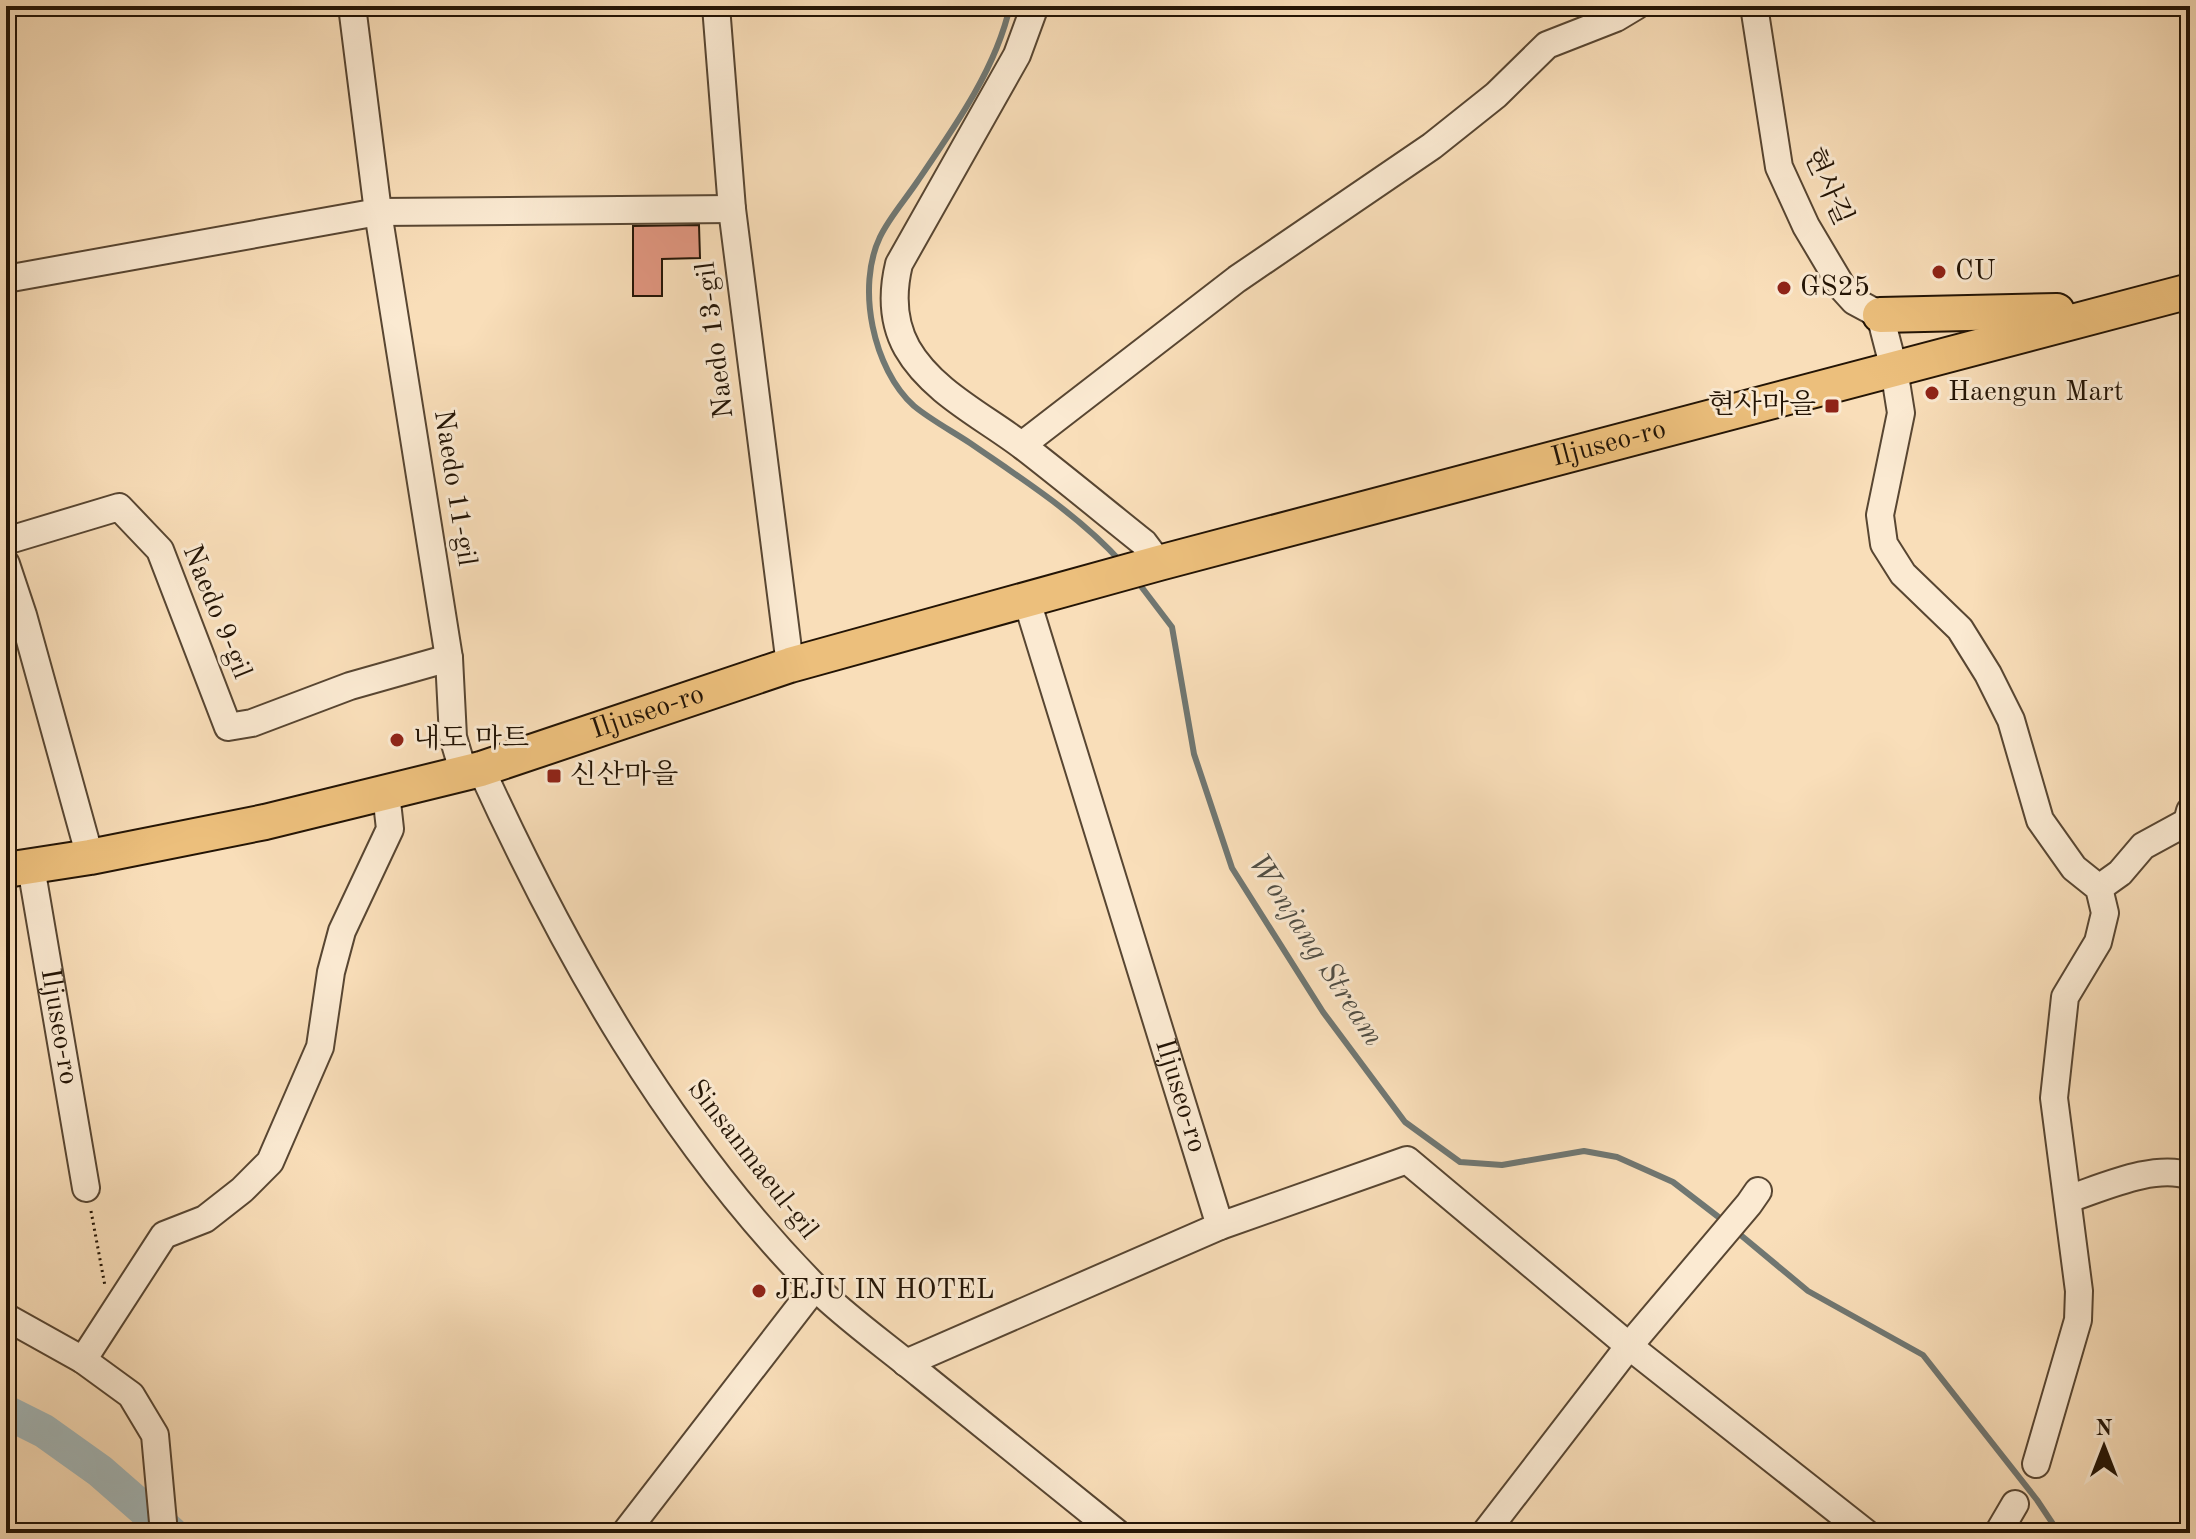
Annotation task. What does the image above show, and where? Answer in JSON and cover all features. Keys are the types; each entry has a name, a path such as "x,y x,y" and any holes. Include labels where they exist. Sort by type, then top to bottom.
{"main road":[{"name":"Iljuseo-ro","path":"19,868 265,822 472,772 790,665 1139,569 2190,291"},
{"path":"1880,315 2117,308"}],"street":[{"name":"Naedo 11-gil","path":"352,6 378,212 449,658 453,737 472,772"},
{"name":"Naedo 13-gil","path":"716,6 732,209 790,665"},
{"path":"1035,6 1017,55 899,264 894,299 899,331 916,362 954,397 1022,445 1144,543 1139,569"},
{"path":"1022,445 1237,279 1432,146 1496,95 1547,45 1616,18 1636,6"},
{"name":"현사길","path":"1754,6 1775,152 1790,194 1844,290 1854,301 1880,315"},
{"path":"6,279 378,212 732,209"},
{"path":"1880,315 1901,413 1880,515 1884,544 1903,574 1960,629 1988,674 2011,720 2040,820 2074,868 2099,888 2105,913 2098,942 2065,997 2054,1098 2079,1291 2078,1320 2036,1464"},
{"name":"Naedo 9-gil","path":"6,541 119,507 160,550 228,727 252,723 350,686 449,658"},
{"path":"6,564 90,857"},
{"name":"Iljuseo-ro","path":"1027,601 1220,1226"},
{"name":"Sinsanmaeul-gil","path":"472,772 517,847 627,1048 747,1212 815,1287 1117,1533"},
{"path":"83,1360 164,1235 205,1219 242,1190 270,1162 320,1047 331,972 342,931 390,829 386,793"},
{"path":"2099,888 2120,873 2143,846 2187,822 2190,811"},
{"name":"Iljuseo-ro","path":"19,868 86,1188"},
{"path":"906,1363 1220,1226 1407,1160 1629,1346 1866,1533"},
{"path":"2068,1199 2159,1172 2179,1172 2190,1176"},
{"path":"1485,1533 1629,1346 1754,1198"},
{"path":"625,1533 815,1287"},
{"path":"6,1317 83,1360 131,1395 155,1435 164,1533"},
{"path":"1998,1533 2015,1504"}],"path":[{"path":"86,1188 111,1318"}],"building":[{"path":"699,225 700,258 662,259 662,296 633,296 633,226"}],"waterway":[{"name":"Wonjang Stream","path":"1010,6 995,52 972,97 880,237 869,279 873,326 888,371 914,406 1049,498 1122,563"},
{"name":"Wonjang Stream","path":"1137,581 1172,627 1194,754 1232,868 1323,1012 1405,1122 1460,1162 1502,1165 1584,1151 1617,1157 1673,1182 1725,1222"},
{"name":"Wonjang Stream","path":"1737,1232 1808,1291 1923,1355 2037,1500 2059,1533"},
{"path":"6,1412 44,1431 100,1471 171,1533"}],"place":[{"name":"CU","path":"1939,272"},
{"name":"GS25","path":"1784,288"},
{"name":"Haengun Mart","path":"1932,393"},
{"name":"현사마을","path":"1832,406"},
{"name":"내도 마트","path":"397,740"},
{"name":"신산마을","path":"554,776"},
{"name":"JEJU IN HOTEL","path":"759,1291"}]}
